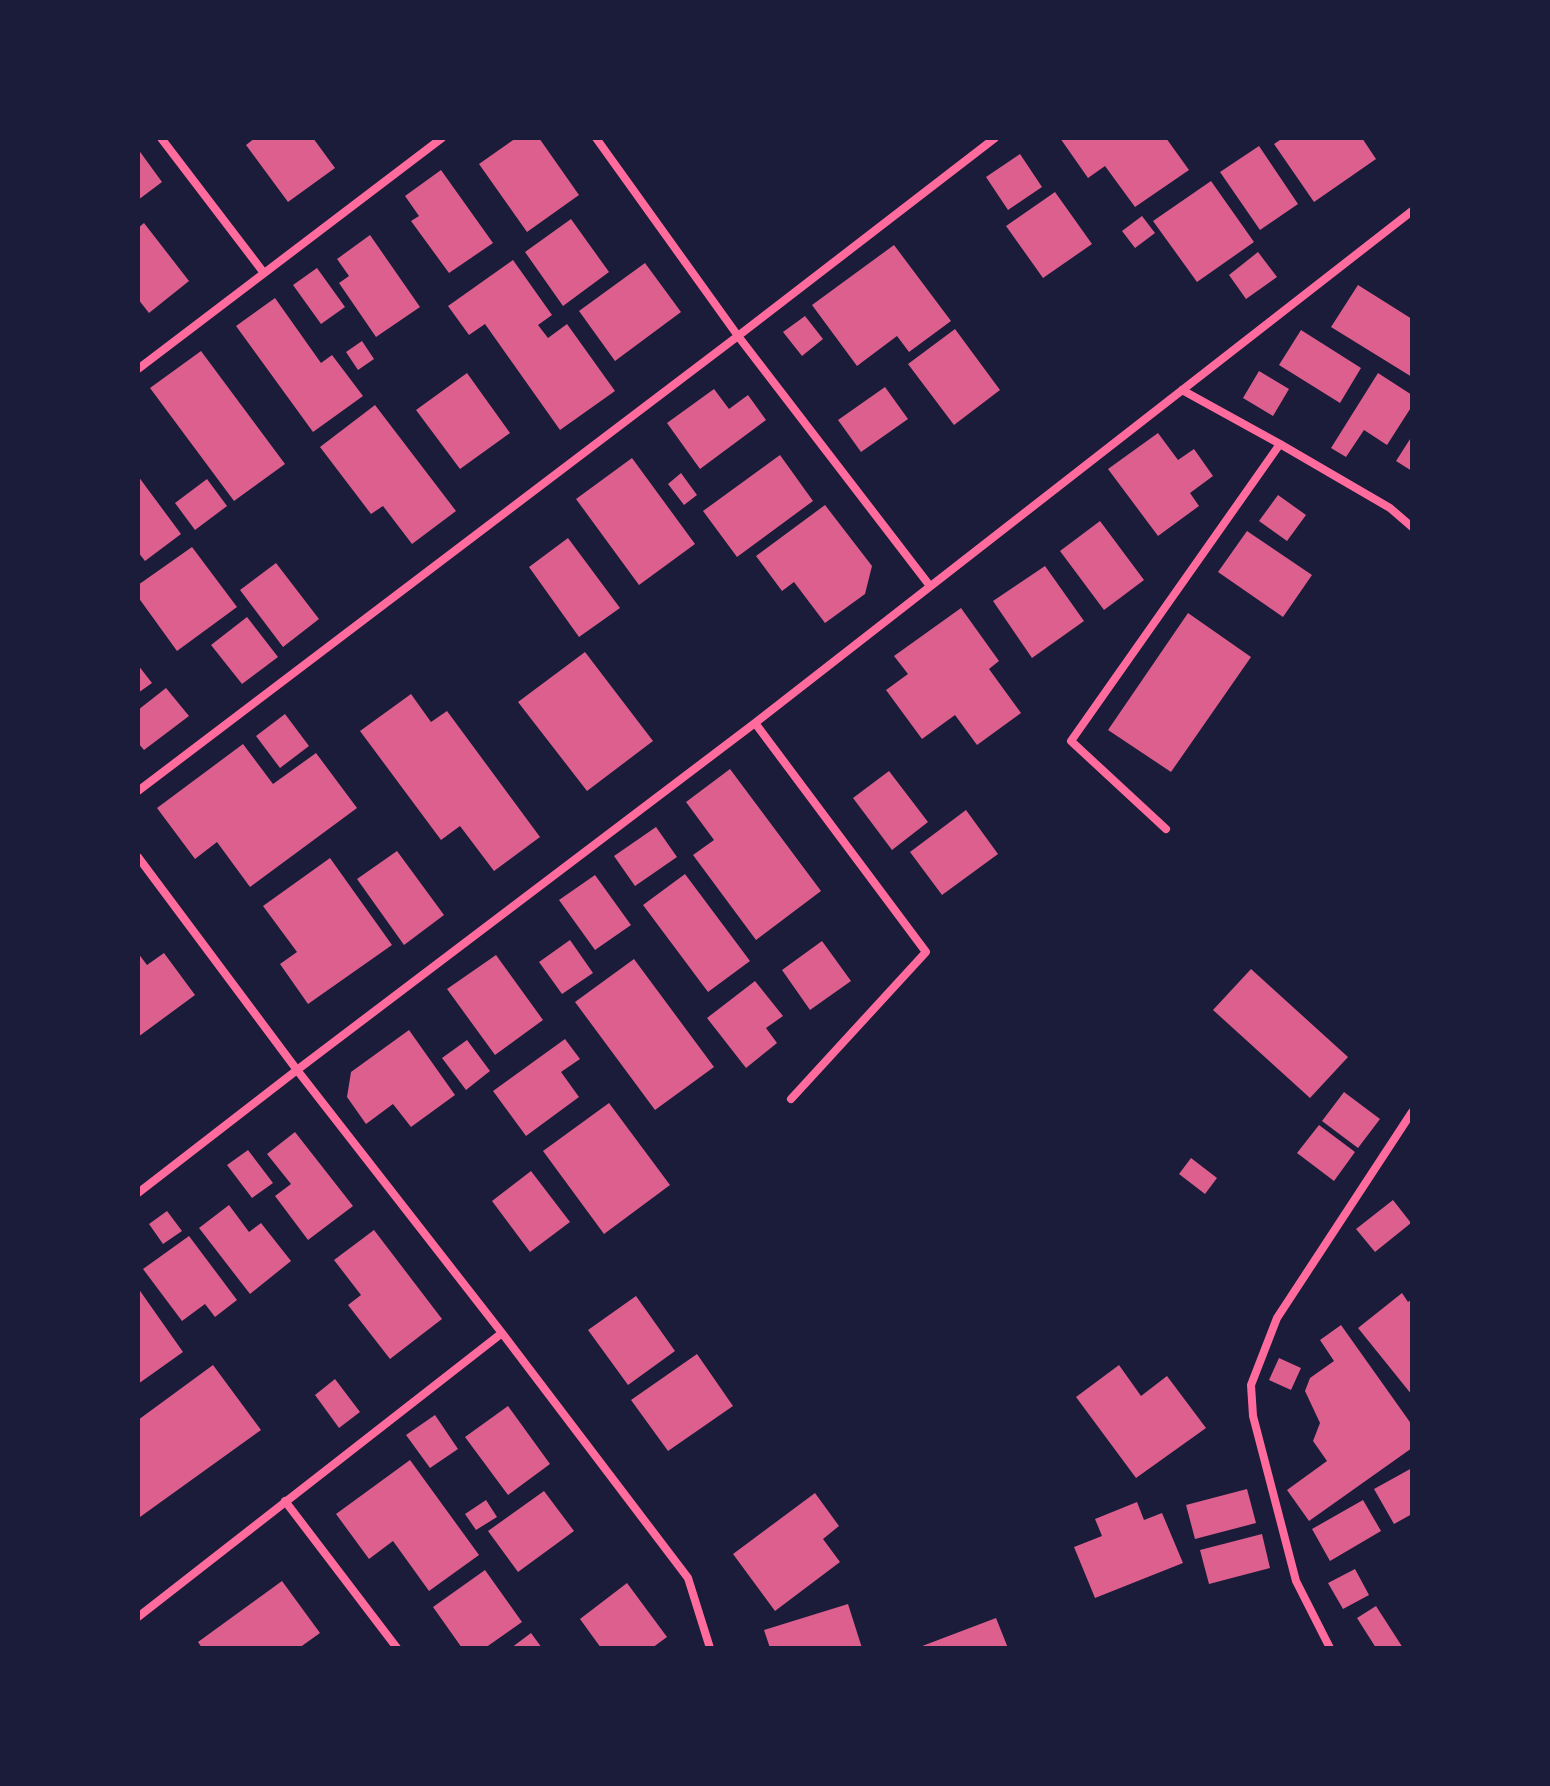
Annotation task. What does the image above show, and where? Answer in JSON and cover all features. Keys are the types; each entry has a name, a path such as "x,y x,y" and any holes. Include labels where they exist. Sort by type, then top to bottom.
{"street":[{"path":"161,138 264,273"},
{"path":"138,369 442,138"},
{"path":"596,138 738,336 930,586"},
{"path":"138,791 995,138"},
{"path":"138,1193 755,723 1412,211"},
{"path":"1182,390 1390,508 1412,527"},
{"path":"1166,829 1071,741 1280,444"},
{"path":"755,723 926,952 791,1099"},
{"path":"138,857 297,1070 688,1578 710,1648"},
{"path":"1330,1648 1296,1581 1253,1416 1251,1385 1277,1318 1412,1112"},
{"path":"138,1617 502,1333"},
{"path":"285,1501 397,1648"}],"building":[{"path":"255,138 313,138 335,168 288,202 246,145"},
{"path":"516,138 539,138 579,195 527,232 479,164"},
{"path":"1060,138 1166,138 1189,170 1135,207 1105,166 1088,178"},
{"path":"1283,138 1362,138 1376,159 1314,202 1274,144"},
{"path":"1259,146 1298,204 1260,230 1220,172"},
{"path":"138,149 162,182 138,200"},
{"path":"1020,154 1042,187 1008,210 986,177"},
{"path":"441,170 493,243 449,273 411,221 419,216 405,196"},
{"path":"1211,181 1254,242 1197,282 1153,221"},
{"path":"1055,192 1092,244 1043,278 1006,226"},
{"path":"1142,216 1155,233 1135,248 1122,231"},
{"path":"571,219 609,272 563,306 525,252"},
{"path":"144,223 189,281 149,313 138,299 138,228"},
{"path":"370,235 420,307 376,337 339,283 349,276 337,259"},
{"path":"894,245 951,321 909,352 897,336 857,366 812,305"},
{"path":"1258,252 1277,277 1246,299 1229,275"},
{"path":"513,260 552,315 538,325 548,338 567,324 615,391 560,430 485,324 469,335 448,306"},
{"path":"645,263 681,312 615,361 579,311"},
{"path":"317,268 345,307 321,324 293,285"},
{"path":"1358,285 1412,319 1412,377 1331,327"},
{"path":"275,298 321,363 332,355 363,396 313,432 236,326"},
{"path":"805,316 823,339 802,356 783,332"},
{"path":"955,329 1000,390 954,425 908,364"},
{"path":"1301,330 1361,368 1340,403 1279,365"},
{"path":"362,341 374,359 358,370 346,352"},
{"path":"201,351 285,464 234,501 150,388"},
{"path":"1259,371 1289,389 1273,416 1243,398"},
{"path":"467,373 510,433 460,469 416,410"},
{"path":"1378,373 1412,395 1412,406 1387,445 1364,430 1346,457 1331,448"},
{"path":"885,387 908,419 861,452 838,420"},
{"path":"714,389 729,409 748,395 766,420 700,469 667,423"},
{"path":"375,405 456,511 412,544 383,506 371,514 320,447"},
{"path":"1158,433 1178,460 1194,449 1213,476 1190,493 1199,506 1158,536 1108,469"},
{"path":"1412,436 1412,471 1396,461"},
{"path":"780,455 813,501 737,557 703,511"},
{"path":"632,458 695,544 639,585 576,499"},
{"path":"681,473 697,495 684,505 668,484"},
{"path":"138,476 181,534 145,561 138,552"},
{"path":"207,479 227,506 195,530 175,503"},
{"path":"1278,495 1306,515 1287,541 1259,521"},
{"path":"825,505 872,566 865,594 825,623 794,582 782,591 756,556"},
{"path":"1100,521 1144,580 1104,610 1060,551"},
{"path":"1247,531 1312,575 1283,617 1218,572"},
{"path":"568,538 620,608 579,637 529,567"},
{"path":"192,547 237,607 177,651 138,597 138,585"},
{"path":"276,563 319,619 283,647 240,590"},
{"path":"1045,566 1084,621 1032,658 993,601"},
{"path":"961,608 999,661 989,669 1021,713 977,745 955,715 922,739 886,690 908,674 894,656"},
{"path":"1188,613 1251,657 1171,772 1108,730"},
{"path":"247,617 278,657 242,684 211,645"},
{"path":"585,652 653,741 587,791 518,702"},
{"path":"138,665 152,683 138,693"},
{"path":"166,688 189,716 144,750 138,743 138,710"},
{"path":"411,694 431,722 447,711 540,837 494,871 460,826 441,840 360,731"},
{"path":"285,714 309,746 280,768 256,736"},
{"path":"243,744 273,784 316,753 357,808 250,887 217,842 195,859 157,808"},
{"path":"730,769 821,891 756,940 693,855 714,840 686,802"},
{"path":"889,771 928,822 892,850 853,798"},
{"path":"966,810 998,854 942,895 910,852"},
{"path":"656,827 677,857 635,886 614,856"},
{"path":"397,851 444,915 404,945 357,879"},
{"path":"330,858 392,945 308,1004 280,964 297,952 263,906"},
{"path":"685,874 750,961 708,992 643,905"},
{"path":"595,875 631,925 595,950 559,900"},
{"path":"570,940 593,973 562,994 539,962"},
{"path":"822,941 851,981 810,1010 782,970"},
{"path":"138,953 147,965 164,953 195,995 138,1037"},
{"path":"496,955 543,1020 495,1055 447,989"},
{"path":"634,959 714,1067 655,1110 575,1002"},
{"path":"1251,969 1348,1057 1310,1098 1213,1010"},
{"path":"755,981 783,1016 766,1028 777,1043 746,1068 707,1018"},
{"path":"409,1030 455,1095 411,1127 393,1104 366,1124 347,1097 351,1072"},
{"path":"565,1039 580,1059 561,1072 579,1097 526,1136 493,1091"},
{"path":"467,1040 490,1071 466,1090 442,1058"},
{"path":"1344,1092 1380,1119 1358,1148 1322,1121"},
{"path":"609,1103 670,1185 604,1234 543,1151"},
{"path":"1319,1125 1355,1152 1334,1181 1297,1153"},
{"path":"295,1132 353,1206 308,1240 275,1196 291,1184 267,1154"},
{"path":"248,1150 273,1183 252,1198 227,1165"},
{"path":"1191,1158 1217,1178 1205,1194 1179,1174"},
{"path":"531,1171 570,1222 530,1252 492,1201"},
{"path":"1393,1200 1411,1223 1375,1252 1356,1229"},
{"path":"229,1205 249,1232 261,1223 291,1261 250,1294 199,1228"},
{"path":"167,1211 182,1231 163,1244 149,1224"},
{"path":"374,1230 442,1319 390,1359 348,1305 361,1295 334,1260"},
{"path":"189,1236 237,1300 215,1317 205,1304 182,1321 143,1269"},
{"path":"138,1288 183,1352 138,1384"},
{"path":"1402,1293 1408,1302 1412,1299 1412,1395 1358,1328"},
{"path":"636,1296 675,1351 628,1385 588,1330"},
{"path":"1341,1325 1412,1425 1412,1448 1309,1521 1287,1490 1327,1461 1313,1441 1320,1423 1305,1391 1310,1378 1334,1361 1320,1340"},
{"path":"697,1354 733,1406 668,1451 631,1400"},
{"path":"1279,1358 1301,1368 1291,1390 1269,1380"},
{"path":"213,1365 261,1430 140,1517 138,1420"},
{"path":"1119,1365 1141,1396 1167,1376 1206,1428 1136,1478 1076,1397"},
{"path":"335,1379 360,1412 339,1428 315,1395"},
{"path":"508,1406 550,1464 508,1495 465,1437"},
{"path":"435,1415 458,1449 430,1468 406,1435"},
{"path":"410,1460 479,1555 429,1591 393,1541 369,1559 336,1514"},
{"path":"1412,1468 1412,1514 1394,1524 1374,1489"},
{"path":"1247,1489 1256,1523 1195,1539 1186,1505"},
{"path":"544,1491 574,1531 518,1572 488,1531"},
{"path":"815,1493 839,1526 823,1539 840,1562 775,1611 733,1554"},
{"path":"486,1500 497,1517 476,1530 465,1514"},
{"path":"1363,1500 1381,1531 1330,1561 1312,1529"},
{"path":"1137,1502 1144,1520 1162,1513 1183,1563 1095,1598 1074,1547 1102,1536 1095,1519"},
{"path":"1262,1534 1270,1568 1209,1584 1200,1550"},
{"path":"1355,1569 1369,1595 1343,1609 1328,1583"},
{"path":"485,1570 522,1622 485,1648 462,1648 433,1607"},
{"path":"282,1581 320,1633 299,1648 202,1648 198,1642"},
{"path":"627,1583 667,1637 652,1648 601,1648 580,1619"},
{"path":"848,1604 862,1648 770,1648 764,1630"},
{"path":"1376,1606 1403,1648 1376,1648 1357,1618"},
{"path":"996,1618 1008,1648 917,1648"},
{"path":"531,1633 542,1648 511,1648"}]}
